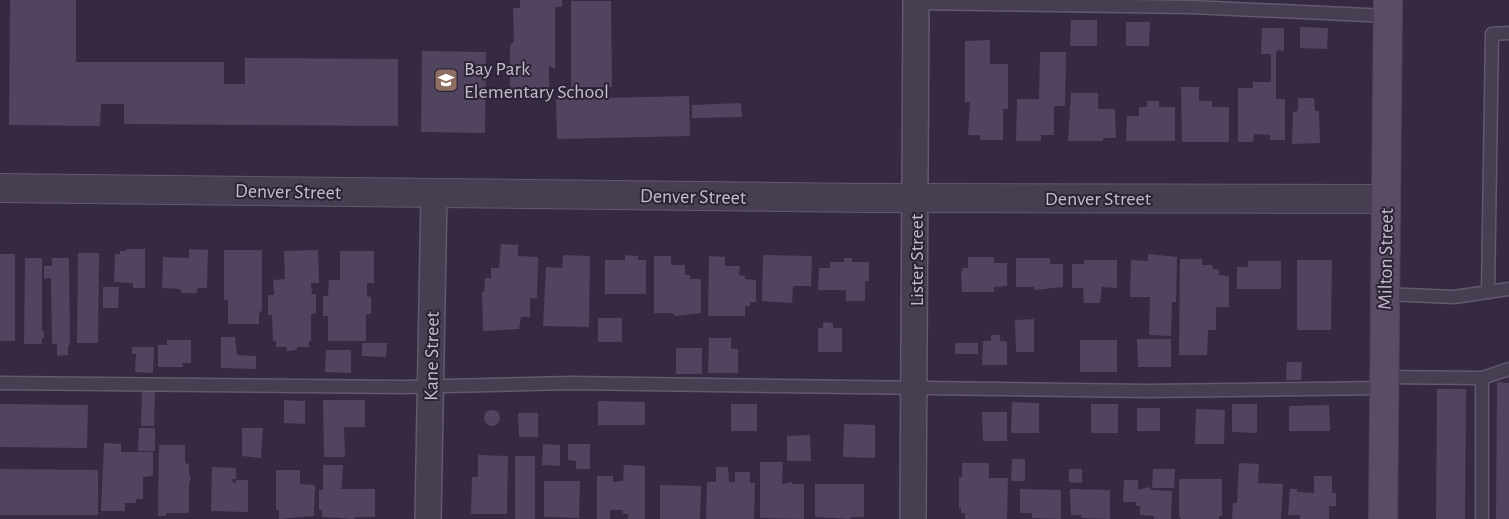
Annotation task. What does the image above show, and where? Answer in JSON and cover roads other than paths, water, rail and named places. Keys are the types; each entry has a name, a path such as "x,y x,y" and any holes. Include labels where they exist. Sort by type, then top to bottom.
{"main road":[{"name":"Milton Street","path":"1383,519 1388,8"}],"street":[{"name":"Lister Street","path":"913,519 916,2"},
{"name":"Denver Street","path":"0,188 434,194 1386,200"},
{"name":"Kane Street","path":"428,519 434,194"}],"lane":[{"path":"916,2 1191,7 1388,8"},
{"path":"1488,292 1492,34 1509,33"},
{"path":"1385,294 1454,297 1509,289"},
{"path":"0,382 430,386 571,383 1148,391 1482,378 1509,369"},
{"path":"1482,378 1482,519"}],"place":[{"name":"Bay Park Elementary School","path":"446,80"}]}
